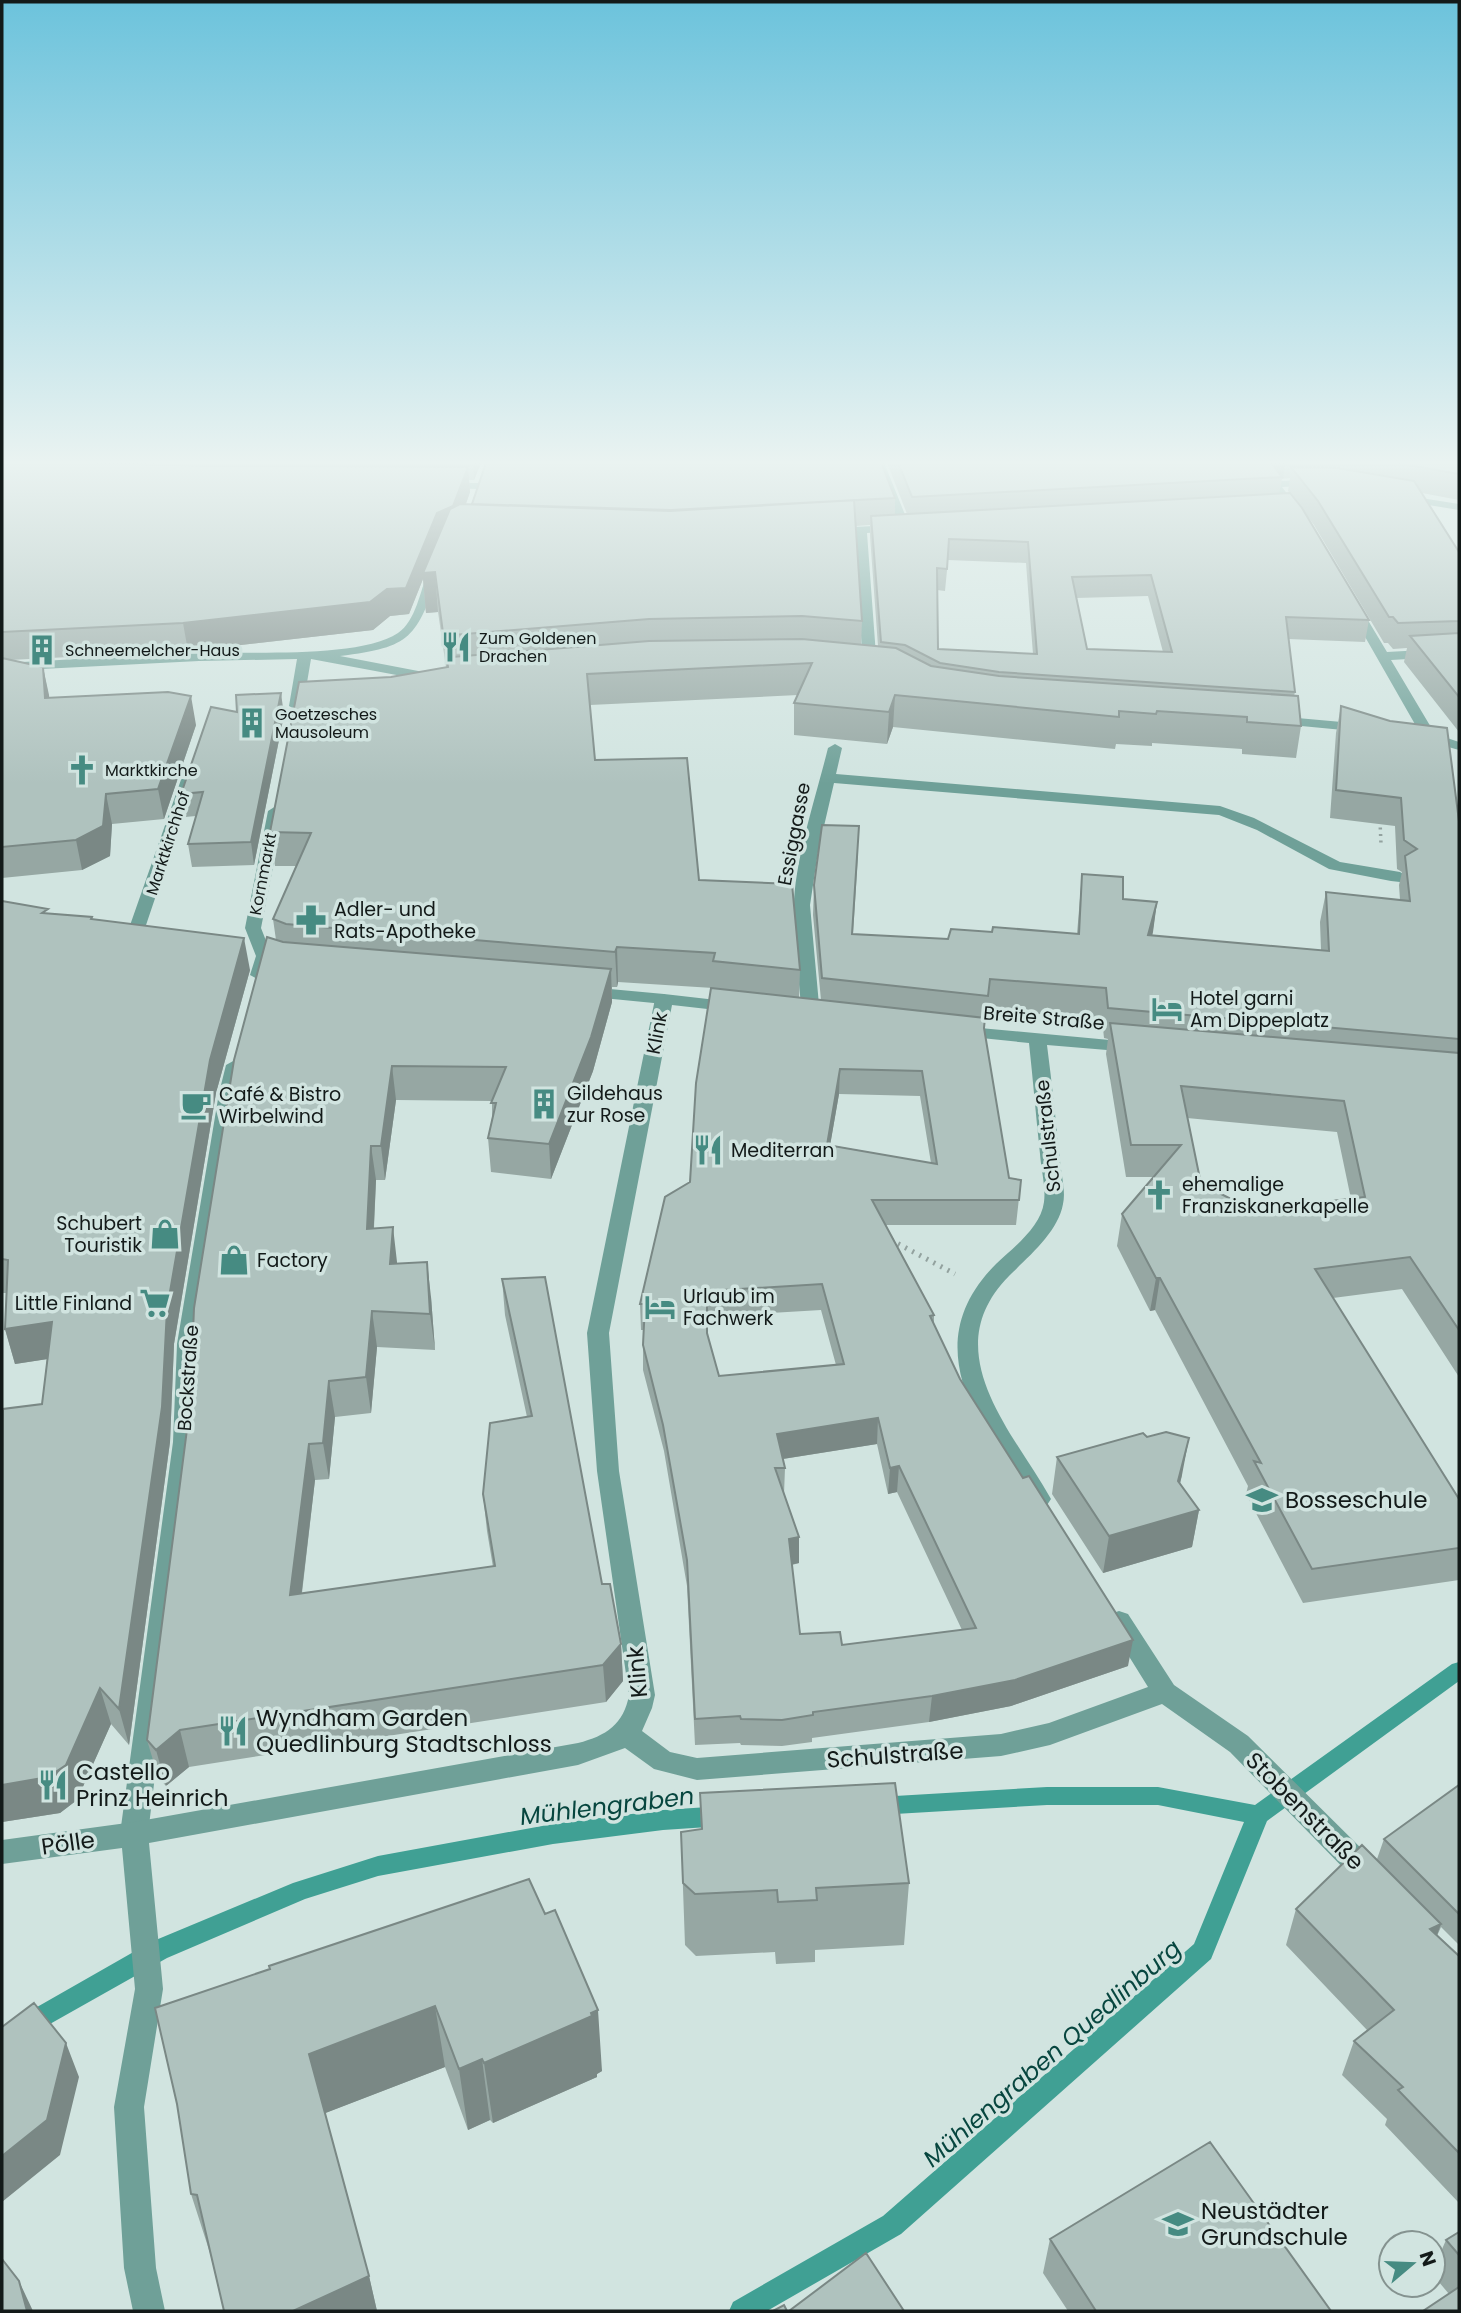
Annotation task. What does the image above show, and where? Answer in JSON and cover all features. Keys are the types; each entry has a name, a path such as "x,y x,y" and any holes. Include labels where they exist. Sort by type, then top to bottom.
{"street":[{"path":"2,667 305,654 382,645 404,635 414,621 436,568"},
{"path":"863,568 870,669"},
{"path":"1348,596 1429,736"},
{"path":"1383,656 1459,652"},
{"path":"305,654 442,680"},
{"path":"293,720 305,654"},
{"path":"1255,719 1384,730"},
{"path":"1406,733 1429,736 1459,746"},
{"name":"Essiggasse","path":"811,1016 801,915 808,863 835,748"},
{"name":"Marktkirchhof","path":"158,934 129,931 197,753"},
{"path":"827,778 1220,811 1254,821 1333,864 1400,877"},
{"name":"Kornmarkt","path":"270,959 253,928 278,799"},
{"path":"240,950 270,959 254,993"},
{"path":"569,991 758,1010"},
{"name":"Klink","path":"626,1734 637,1718 642,1695 608,1471 597,1333 664,999"},
{"name":"Breite Straße","path":"944,1030 1151,1048"},
{"name":"Schulstraße","path":"1038,1040 1055,1202 1050,1217 1037,1234 985,1289 971,1315 968,1343 971,1377 982,1411 1051,1517"},
{"name":"Bockstraße","path":"149,2311 139,2257 129,2107 149,1989 134,1834 184,1442 188,1344 228,1093 241,1043"},
{"path":"1104,1599 1165,1692"},
{"name":"Schulstraße","path":"626,1734 663,1760 697,1769 953,1751 1027,1741 1165,1692"},
{"name":"Stobenstraße","path":"1165,1692 1239,1744 1386,1893"},
{"path":"134,1834 578,1754 602,1748 626,1734"},
{"name":"Pölle","path":"2,1852 134,1834"}],"path":[{"path":"880,1234 985,1289"}],"building":[{"path":"2,568 414,568 406,588 387,589 370,602 183,623 2,632"},
{"path":"425,568 858,568 862,621 802,616 649,619 453,635 443,633 435,572 423,573"},
{"path":"875,568 947,568 937,568 938,649 1037,654 1030,568 1338,568 1369,620 1286,617 1295,692 999,672 940,663 905,645 881,642","holes":["1151,575 1172,652 1087,649 1072,577"]},
{"path":"1359,568 1459,568 1459,621 1398,623 1393,617 1389,617"},
{"path":"1459,633 1459,697 1410,636"},
{"path":"802,639 896,648 931,666 999,676 1298,696 1301,726 1247,722 1247,717 1157,711 1156,714 1119,711 1119,717 895,695 889,712 794,703 812,663 587,674 595,760 687,758 699,880 792,884 800,970 713,961 715,953 617,947 615,952 286,924 273,919 311,833 270,832 299,682 391,677 448,667 446,654 452,657 649,641"},
{"name":"Marktkirche","path":"2,658 43,667 45,698 168,692 191,696 158,789 106,794 103,826 76,840 2,847"},
{"path":"281,693 251,842 188,844 203,792 181,794 211,707 237,712 236,695"},
{"path":"1341,706 1390,721 1447,728 1459,821 1459,1039 1108,1008 1106,988 990,979 988,996 822,978 814,885 822,825 859,826 852,934 948,939 951,929 992,932 993,927 1079,934 1082,874 1123,877 1123,899 1157,902 1148,935 1329,951 1326,892 1410,901 1405,856 1417,849 1404,840 1401,798 1336,790"},
{"path":"2,901 48,909 42,913 92,917 91,919 244,938 210,1060 167,1309 162,1407 119,1709 100,1688 66,1765 48,1777 2,1785 3,1409 42,1404 52,1322 5,1329 8,1260 2,1259"},
{"path":"267,937 283,942 611,969 591,1037 549,1144 488,1138 496,1103 491,1103 506,1067 392,1066 381,1146 371,1146 367,1229 393,1227 390,1264 427,1262 430,1314 372,1311 366,1377 329,1381 323,1443 309,1444 290,1595 495,1566 483,1494 490,1423 532,1416 502,1279 545,1277 602,1584 610,1584 621,1644 603,1665 180,1730 156,1750 147,1740 190,1406 194,1308 234,1060"},
{"path":"711,988 985,1018 984,1028 1009,1178 1021,1180 1019,1200 872,1200 934,1315 930,1316 960,1379 1023,1478 1029,1476 1133,1640 1015,1680 932,1696 813,1712 813,1715 782,1720 741,1719 740,1716 695,1719 687,1560 663,1425 643,1345 645,1304 640,1304 665,1197 690,1182 696,1083","holes":["840,1069 922,1071 937,1164 827,1145","822,1284 844,1364 719,1376 707,1333 707,1291","878,1418 890,1468 899,1466 976,1628 842,1645 840,1632 800,1634 789,1539 799,1537 775,1468 785,1468 777,1434"]},
{"path":"1110,1023 1459,1053 1459,1330 1410,1257 1315,1269 1459,1499 1459,1548 1312,1569 1254,1461 1261,1463 1122,1214 1181,1145 1131,1145","holes":["1181,1086 1344,1101 1365,1197 1280,1207 1277,1203 1245,1206 1201,1184"]},
{"path":"1166,1432 1189,1438 1178,1481 1199,1510 1109,1536 1057,1457 1143,1433 1147,1437"},
{"path":"895,1783 909,1883 816,1888 817,1900 778,1902 777,1890 695,1894 683,1883 681,1832 702,1829 700,1793"},
{"path":"1459,1785 1459,1914 1384,1839"},
{"path":"1362,1845 1441,1924 1430,1929 1459,1956 1459,2153 1398,2090 1403,2087 1354,2041 1394,2010 1296,1909"},
{"path":"529,1879 545,1914 555,1910 598,2010 591,2013 592,2016 484,2063 482,2059 459,2069 435,2006 309,2054 369,2276 293,2311 224,2311 197,2195 191,2194 177,2104 155,2008 270,1969 269,1966"},
{"path":"34,2003 66,2043 47,2120 2,2156 2,2027"},
{"name":"Neustädter Grundschule","path":"1210,2142 1331,2311 1096,2311 1050,2239"},
{"path":"1459,2232 1459,2255 1447,2241"},
{"path":"866,2253 904,2311 789,2311"},
{"path":"2,2259 19,2281 27,2311 2,2311"},
{"path":"1459,2287 1459,2311 1423,2311 1441,2299 1447,2299 1447,2295"},
{"path":"784,2305 787,2311 773,2311"}],"waterway":[{"name":"Mühlengraben Quedlinburg","path":"1258,1815 1459,1670"},
{"name":"Mühlengraben","path":"878,1806 1047,1796 1158,1796 1258,1815"},
{"name":"Mühlengraben Quedlinburg","path":"742,2311 892,2225 1203,1951 1258,1815"},
{"name":"Mühlengraben","path":"2,2040 159,1950 301,1890 378,1866 553,1834 663,1820 723,1816"}],"place":[{"name":"Zum Goldenen Drachen","path":"456,647"},
{"name":"Schneemelcher-Haus","path":"42,650"},
{"name":"Goetzesches Mausoleum","path":"252,723"},
{"name":"Marktkirche","path":"82,770"},
{"name":"Adler- und Rats-Apotheke","path":"311,920"},
{"name":"Hotel garni Am Dippeplatz","path":"1167,1009"},
{"name":"Gildehaus zur Rose","path":"544,1104"},
{"name":"Café & Bistro Wirbelwind","path":"196,1105"},
{"name":"Mediterran","path":"708,1150"},
{"name":"ehemalige Franziskanerkapelle","path":"1159,1195"},
{"name":"Schubert Touristik","path":"165,1234"},
{"name":"Factory","path":"234,1260"},
{"name":"Little Finland","path":"155,1303"},
{"name":"Urlaub im Fachwerk","path":"660,1307"},
{"name":"Bosseschule","path":"1262,1500"},
{"name":"Wyndham Garden Quedlinburg Stadtschloss","path":"233,1731"},
{"name":"Castello Prinz Heinrich","path":"53,1785"},
{"name":"Neustädter Grundschule","path":"1178,2224"}]}
